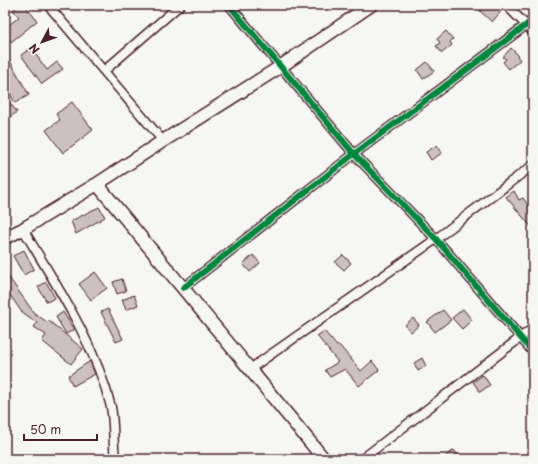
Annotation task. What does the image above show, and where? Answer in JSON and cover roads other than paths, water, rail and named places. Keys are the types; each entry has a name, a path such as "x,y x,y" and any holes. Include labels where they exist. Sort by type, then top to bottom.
{"main road":[{"path":"5,238 23,229 97,184 280,67 371,5"},
{"path":"97,184 324,459"}],"street":[{"path":"48,5 163,141"},
{"path":"104,71 180,5"},
{"path":"229,5 354,154 436,239 533,352"},
{"path":"506,5 530,22 533,32"},
{"path":"183,288 354,154 530,22"},
{"path":"250,369 436,239 533,165"},
{"path":"23,229 62,295 96,362 111,408 115,459"},
{"path":"362,459 533,328"}]}
